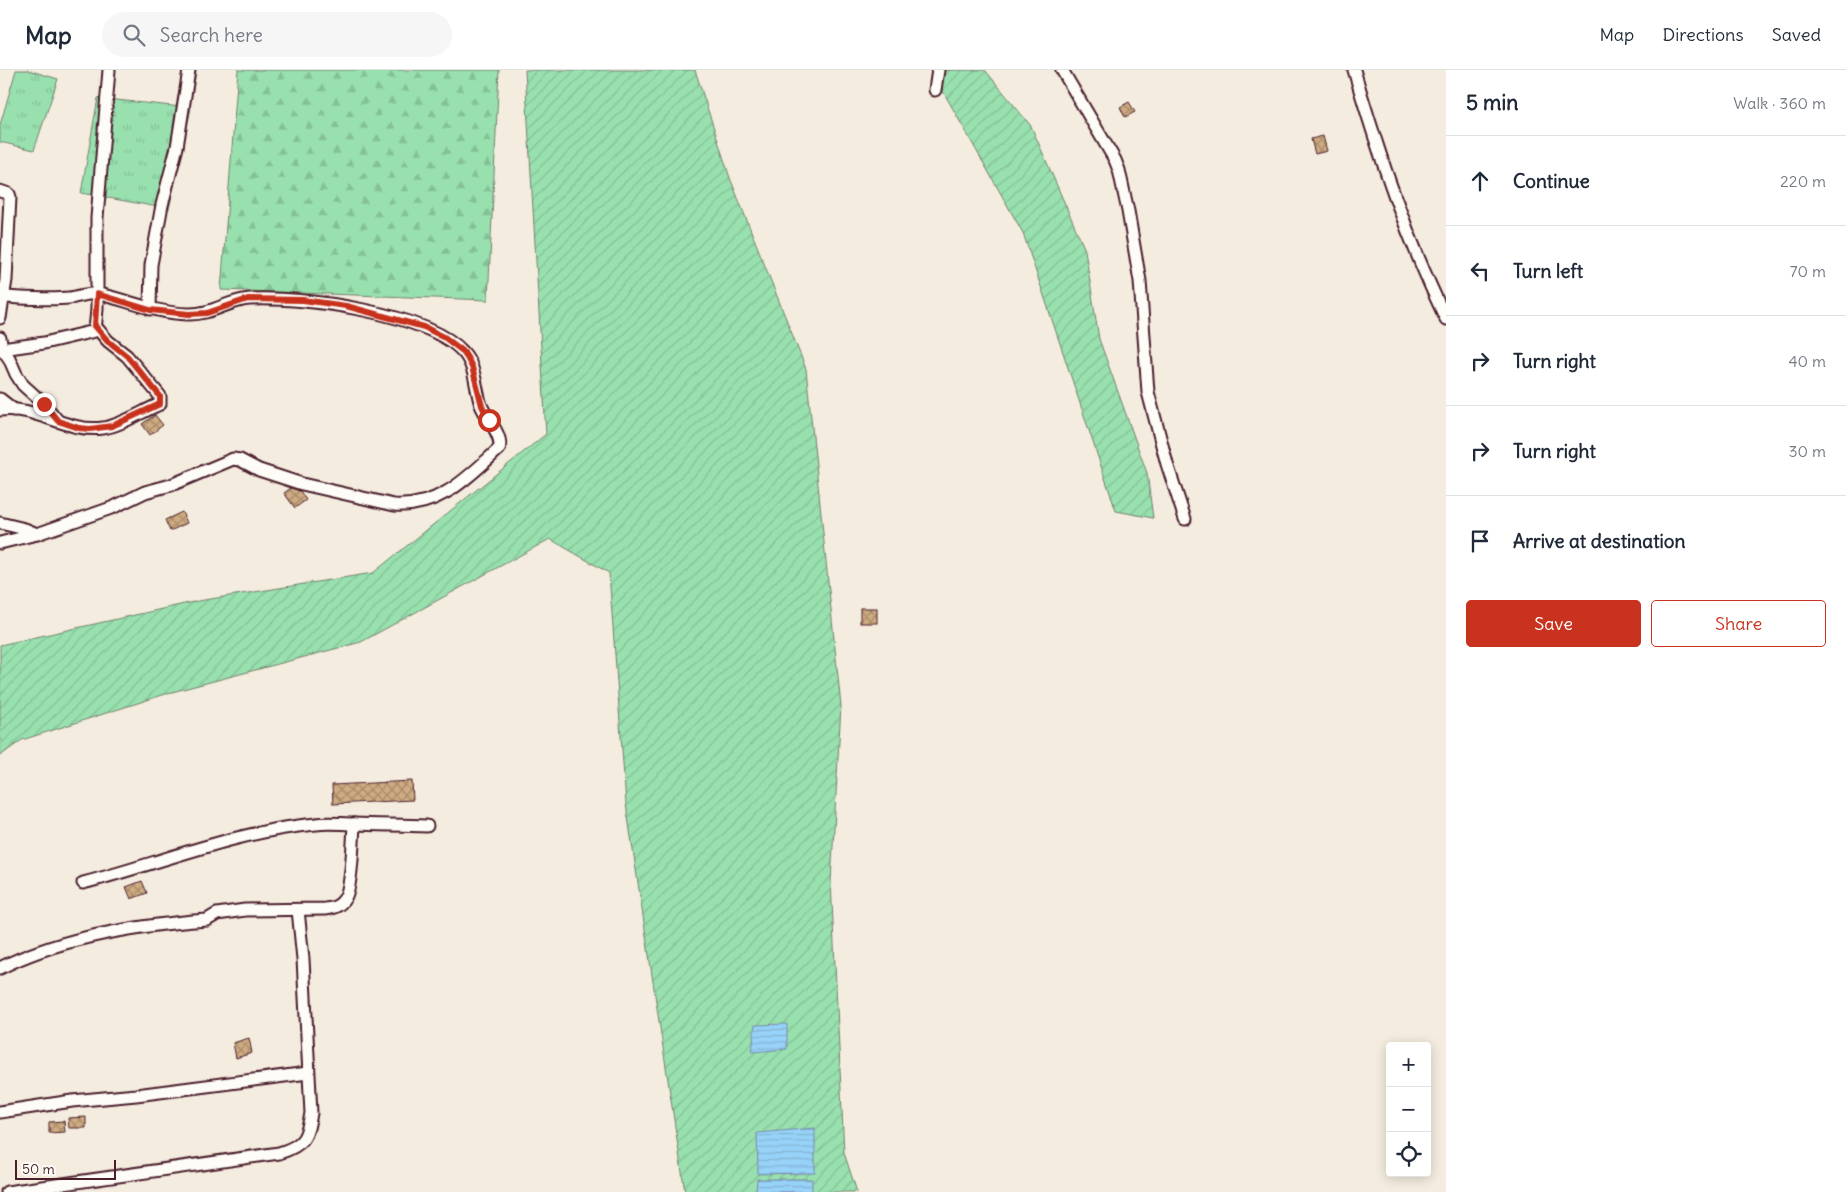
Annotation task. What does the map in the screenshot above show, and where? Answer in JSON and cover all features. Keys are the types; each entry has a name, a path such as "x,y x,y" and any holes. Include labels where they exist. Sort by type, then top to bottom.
{"street":[{"path":"1,344 27,346 94,333 97,294 97,218 109,70"},
{"path":"150,310 151,265 162,205 177,148 189,70"},
{"path":"935,90 938,70"},
{"path":"1062,70 1119,170 1140,281 1148,392 1167,464 1186,519"},
{"path":"1354,70 1375,142 1396,202 1428,282 1446,319"},
{"path":"0,191 9,194 10,197 4,251 4,297 0,318"},
{"path":"0,543 37,534 114,506 145,492 171,485 233,459 302,484 394,505 408,506 432,500 456,488 500,449 501,444 500,438 482,406 472,367 464,352 444,337 424,327 346,306 303,300 248,299 207,313 189,314 150,310 97,294 69,298 4,297"},
{"path":"0,410 14,410 79,428 103,428 160,404 160,396 127,356 108,341 95,326"},
{"path":"1,344 23,385 44,404 58,421"},
{"path":"0,399 14,410"},
{"path":"0,523 37,534"},
{"path":"83,883 128,872 216,843 252,834 317,823 426,826"},
{"path":"0,968 47,948 130,928 207,920 217,914 245,910 298,910 335,907 346,897 350,875 354,824"},
{"path":"7,1192 279,1153 292,1149 307,1135 311,1113 304,959 298,910"},
{"path":"0,1112 72,1101 136,1095 308,1073"}],"green space":[{"path":"16,70 28,70 58,79 34,150 0,142 0,125"},
{"path":"238,70 499,70 488,300 221,290"},
{"path":"525,70 695,70 730,178 806,369 841,706 831,881 844,1153 857,1192 685,1192 626,804 609,573 550,539 361,642 172,692 22,740 0,756 0,645 198,601 373,573 546,434"},
{"path":"931,70 985,70 1031,126 1085,250 1099,339 1147,473 1153,518 1116,511 1023,233"},
{"path":"98,98 191,108 169,209 81,193"}],"water":[{"path":"787,1024 787,1049 752,1052 755,1025"},
{"path":"815,1128 815,1173 758,1174 757,1133"},
{"path":"757,1179 812,1179 812,1192 756,1192"}],"building":[{"path":"1129,102 1135,112 1125,117 1120,107"},
{"path":"1323,136 1327,151 1315,154 1311,139"},
{"path":"155,415 163,425 150,435 142,424"},
{"path":"291,488 300,491 306,500 295,508 284,493"},
{"path":"182,512 187,523 170,531 165,520"},
{"path":"860,608 877,608 877,623 860,623"},
{"path":"412,781 413,800 333,804 332,785"},
{"path":"142,881 147,893 131,899 126,887"},
{"path":"249,1038 252,1053 236,1058 233,1043"},
{"path":"86,1117 86,1128 69,1128 68,1118"},
{"path":"64,1121 65,1132 49,1133 49,1122"}],"route":[{"path":"44,404 58,421 79,428 90,429 112,426 160,404 160,396 141,372 95,326 97,294 150,310 189,314 207,313 248,299 303,300 346,306 388,317 424,327 444,337 464,352 472,367 477,391 489,420"}]}
